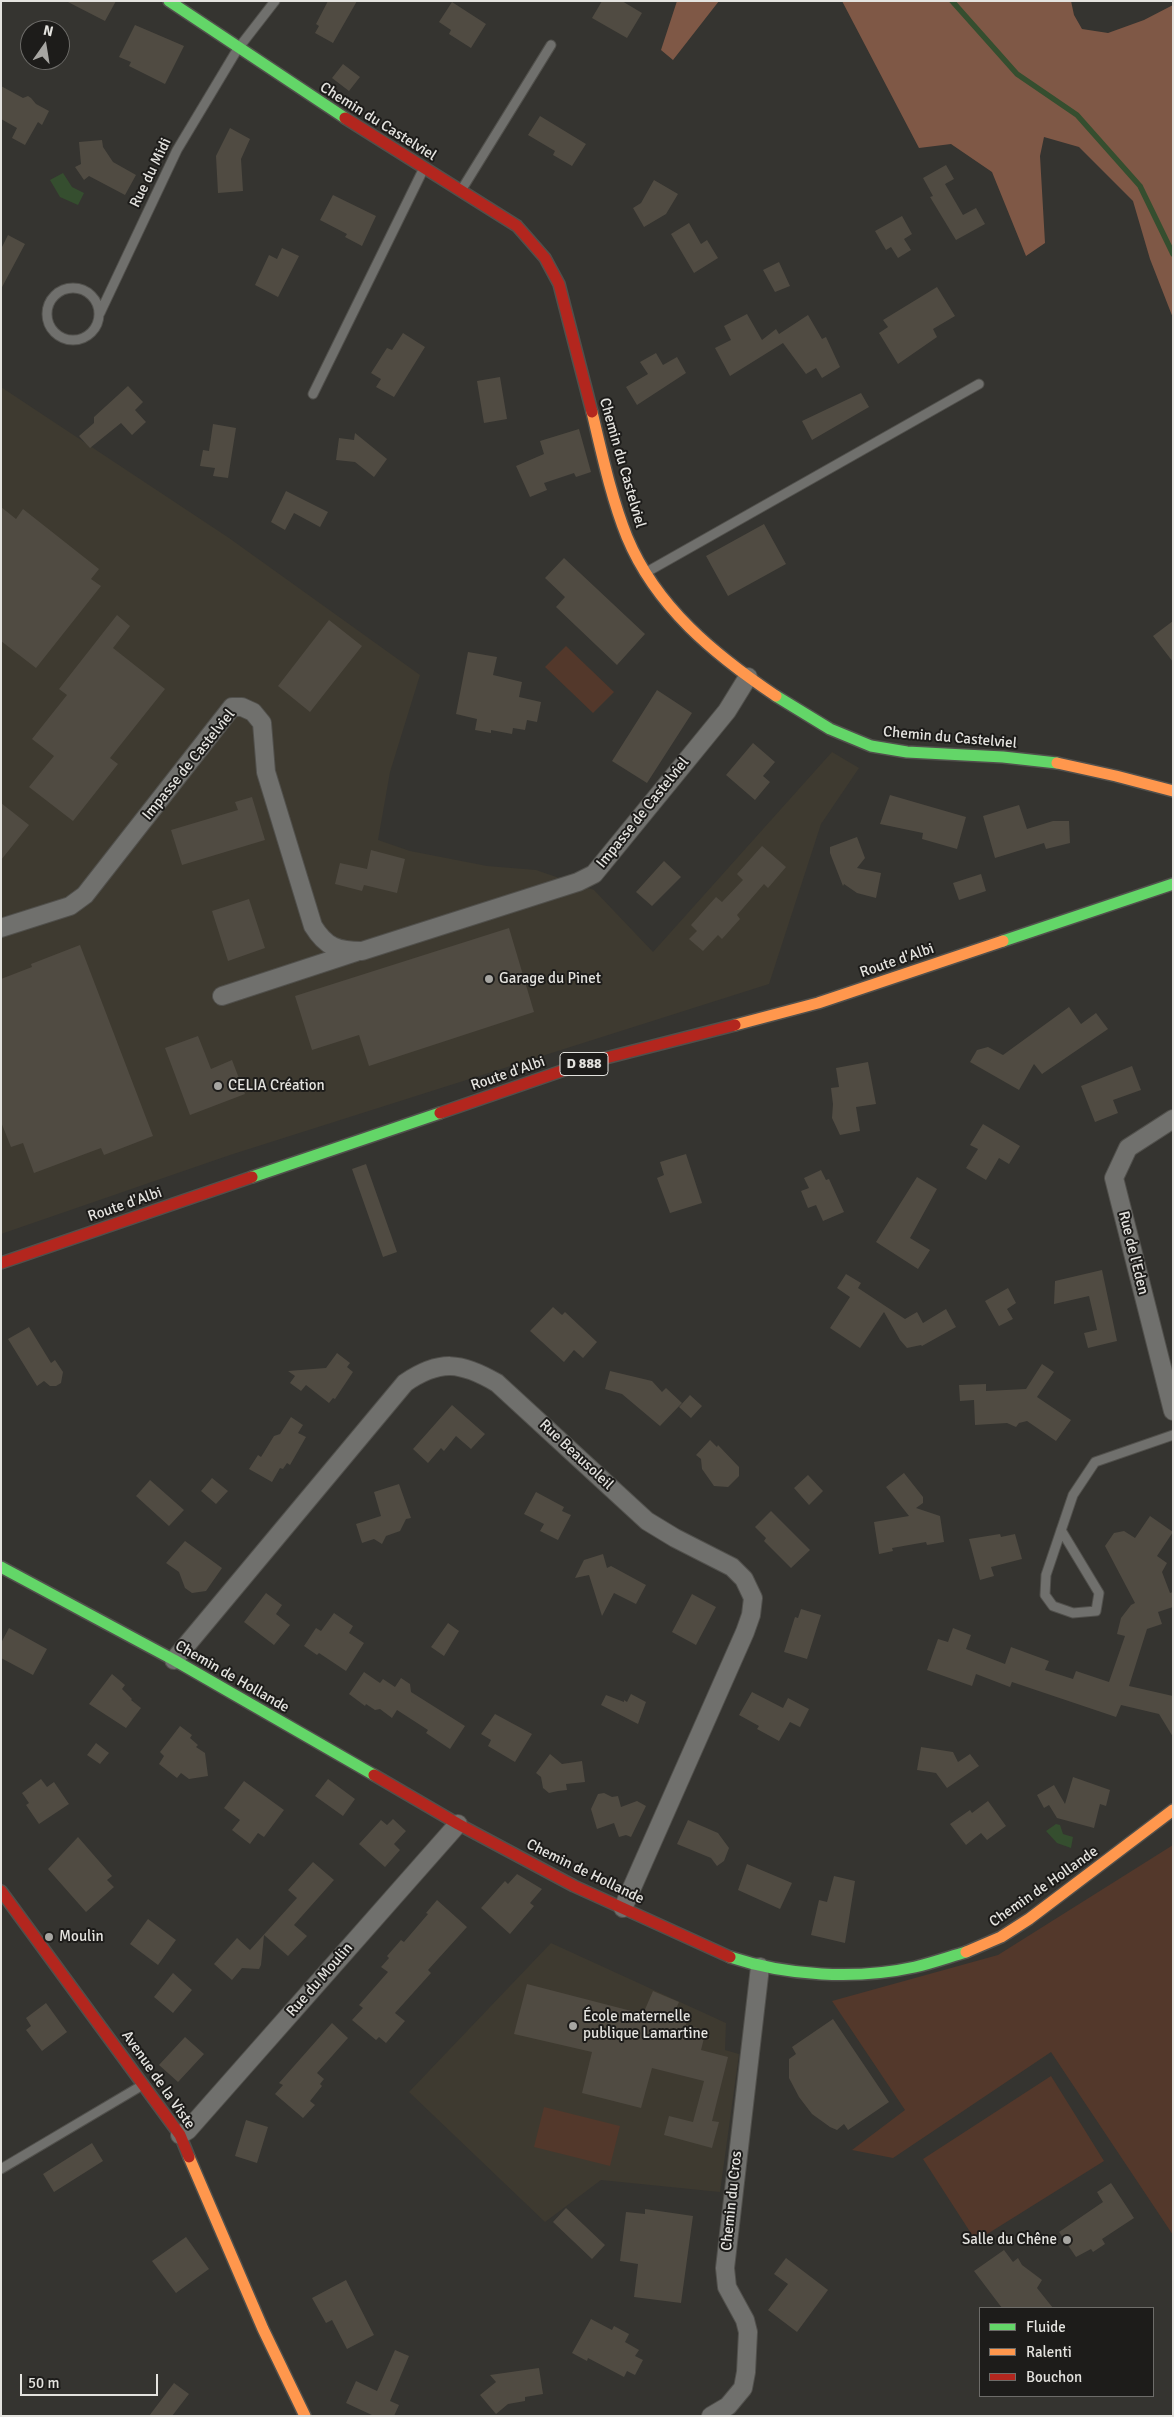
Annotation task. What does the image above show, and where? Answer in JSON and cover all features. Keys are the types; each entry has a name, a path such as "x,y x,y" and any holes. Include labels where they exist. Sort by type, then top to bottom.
{"street":[{"name":"Chemin du Castelviel","path":"169,1 237,50 517,226 552,266 564,296 612,494 626,535 645,573 666,601 718,654 748,677 814,721 845,736 872,746 906,751 1022,758 1107,773 1172,791"},
{"name":"Impasse de Castelviel","path":"222,996 578,882 594,874 727,711 748,677"},
{"name":"Impasse de Castelviel","path":"1,928 70,906 85,896 232,707 242,707 253,712 262,723 266,772 313,926 321,940 333,947 346,951 362,951"},
{"name":"Route d'Albi","path":"1,1263 582,1064 818,1003 1173,884"},
{"name":"Rue de l'Eden","path":"1173,1119 1128,1148 1114,1178 1173,1411"},
{"name":"Rue Beausoleil","path":"174,1660 405,1383 424,1370 441,1367 463,1367 481,1374 497,1383 647,1521 675,1538 732,1567 744,1580 752,1598 752,1615 745,1632 623,1908"},
{"name":"Chemin de Hollande","path":"1,1567 174,1660 458,1824 574,1886 727,1956 760,1967 793,1973 868,1973 914,1966 972,1950 1001,1937 1029,1919 1173,1810"},
{"name":"Rue du Moulin","path":"180,2135 195,2122 458,1824"},
{"name":"Avenue de la Viste","path":"1,1891 180,2135 263,2329 305,2416"},
{"name":"Chemin du Cros","path":"711,2416 728,2406 742,2388 746,2372 748,2332 745,2320 727,2288 725,2268 760,1967"}],"lane":[{"name":"Rue du Midi","path":"100,313 177,150 237,50 275,1"},
{"path":"462,190 551,45"},
{"path":"313,394 424,168"},
{"path":"73,288 88,292 95,299 100,313 95,330 81,340 63,338 51,329 47,308 51,300 64,289 73,288"},
{"path":"645,573 980,384"},
{"path":"1061,1530 1099,1593 1096,1612 1072,1613 1053,1606 1045,1595 1046,1576 1061,1530 1073,1495 1095,1462 1173,1435"},
{"path":"1,2169 144,2084"}],"shaded area":[{"path":"677,1 719,1 673,60 661,50"},
{"path":"842,1 1071,1 1074,15 1082,29 1108,33 1144,20 1173,5 1173,318 1150,259 1133,201 1079,147 1044,137 1040,156 1045,243 1026,256 992,172 951,144 919,148"},
{"path":"63,173 72,187 84,193 78,205 60,197 50,180"},
{"path":"1,387 229,538 420,675 390,772 378,840 410,851 487,866 536,870 594,890 653,952 832,752 859,768 821,824 769,984 230,1155 1,1234"},
{"path":"566,646 614,692 593,713 545,667"},
{"path":"1056,1824 1060,1825 1063,1834 1073,1837 1071,1848 1057,1843 1046,1831"},
{"path":"1173,1845 1173,2235 1051,2052 893,2158 852,2150 905,2110 832,2001 998,1955"},
{"path":"551,1943 726,2023 725,2050 739,2054 720,2192 601,2180 545,2222 409,2092"},
{"path":"1051,2076 1104,2161 976,2241 923,2159"},
{"path":"544,2107 620,2126 610,2166 534,2147"}],"building":[{"path":"66,1 116,1 105,21"},
{"path":"328,1 357,1 333,43 315,33 319,26 316,24"},
{"path":"602,1 622,1 642,13 627,38 592,18"},
{"path":"452,2 486,24 471,48 449,34 451,30 439,22"},
{"path":"135,25 184,46 165,84 129,66 131,62 119,57"},
{"path":"343,64 360,77 349,91 332,78"},
{"path":"1,86 23,98 28,96 36,104 49,111 42,125 38,122 25,145 12,138 17,128 1,119"},
{"path":"540,116 586,144 572,166 553,155 555,151 528,135"},
{"path":"230,128 250,139 241,159 243,191 218,193 216,156"},
{"path":"102,140 103,147 113,162 136,175 125,195 89,176 84,180 75,167 81,164 79,142"},
{"path":"946,165 954,179 945,184 963,215 976,208 985,224 956,240 930,197 933,196 923,178"},
{"path":"654,180 678,194 666,214 644,227 633,208 641,203"},
{"path":"333,195 376,216 362,246 345,237 347,234 320,220"},
{"path":"902,216 912,234 904,239 911,250 898,258 891,247 886,250 875,231"},
{"path":"689,223 701,244 707,240 718,258 694,273 671,234"},
{"path":"8,235 25,244 1,289 1,249"},
{"path":"282,248 299,256 278,297 255,285 269,255 277,259"},
{"path":"779,262 790,286 775,292 763,270"},
{"path":"937,287 955,316 933,329 937,337 898,364 879,333 888,327 883,320"},
{"path":"747,314 762,340 776,329 779,334 808,315 822,339 826,337 840,367 822,378 816,368 806,374 783,343 730,376 715,348 731,340 724,326"},
{"path":"403,333 425,347 394,397 376,387 381,379 371,373 387,348 392,350"},
{"path":"656,353 663,365 677,357 686,373 637,405 626,387 648,374 640,362"},
{"path":"500,377 507,419 484,423 477,381"},
{"path":"128,386 143,402 135,410 146,422 132,435 121,423 90,448 79,436 94,423 94,417"},
{"path":"861,393 869,407 812,440 802,421"},
{"path":"213,424 236,428 228,478 213,476 215,468 200,466 203,450 209,451"},
{"path":"579,429 591,472 576,477 574,473 544,483 547,490 530,497 516,466 544,454 540,441"},
{"path":"355,433 387,459 374,477 355,462 336,460 339,438 354,440"},
{"path":"286,491 328,512 320,527 294,513 285,530 271,522"},
{"path":"1,507 16,519 23,509 99,569 91,579 101,586 36,668 1,641"},
{"path":"764,524 786,564 728,596 706,556"},
{"path":"564,558 645,634 617,665 556,607 565,597 545,578"},
{"path":"117,615 130,626 113,648 165,689 110,758 118,764 73,821 29,787 54,756 32,739 67,695 59,689"},
{"path":"329,620 362,646 310,712 278,686"},
{"path":"1173,621 1173,662 1153,636"},
{"path":"468,652 497,657 493,675 522,682 519,697 541,702 537,722 527,720 525,730 513,728 512,734 491,730 491,733 475,730 477,719 456,714"},
{"path":"657,690 692,713 647,783 612,761"},
{"path":"753,743 775,762 763,776 770,782 755,800 726,775"},
{"path":"890,795 966,817 957,849 922,839 923,833 880,824"},
{"path":"252,797 265,840 182,865 171,830 238,810 235,802"},
{"path":"1,803 29,825 1,860"},
{"path":"1019,805 1027,829 1053,821 1069,821 1070,843 1046,849 1044,843 995,858 983,816"},
{"path":"857,837 865,858 857,868 881,873 876,898 857,893 844,884 843,886 830,853 830,847"},
{"path":"762,846 786,867 768,888 764,884 737,915 740,919 722,939 718,935 703,951 689,939 697,931 691,925 716,897 722,902 743,880 737,874"},
{"path":"371,850 405,859 397,893 364,885 362,891 335,884 340,863 367,869"},
{"path":"664,861 681,877 652,906 636,892"},
{"path":"981,874 986,891 959,900 953,883"},
{"path":"249,899 265,948 228,961 212,911"},
{"path":"509,928 534,1012 369,1066 359,1035 312,1050 295,996"},
{"path":"80,945 153,1136 104,1155 101,1148 34,1173 23,1143 11,1147 1,1122 1,979 32,967 31,964"},
{"path":"1069,1007 1081,1024 1096,1013 1108,1029 1042,1074 1034,1064 1019,1090 970,1062 977,1050 988,1047 1003,1055"},
{"path":"198,1036 211,1069 232,1060 245,1094 190,1115 165,1048"},
{"path":"868,1062 876,1104 856,1107 860,1131 840,1135 832,1118 831,1088 839,1087 836,1068"},
{"path":"1132,1066 1141,1090 1113,1100 1118,1113 1095,1122 1081,1086"},
{"path":"983,1124 1020,1146 1009,1164 999,1158 986,1180 966,1168 978,1149 970,1145"},
{"path":"686,1154 702,1203 670,1213 657,1178 664,1175 660,1162"},
{"path":"366,1164 397,1252 383,1257 352,1169"},
{"path":"821,1170 826,1180 829,1179 844,1212 823,1221 816,1205 808,1208 801,1191 809,1188 804,1178"},
{"path":"917,1177 937,1189 910,1238 930,1250 918,1269 876,1242"},
{"path":"1102,1270 1117,1341 1088,1348 1084,1333 1097,1330 1089,1296 1054,1304 1055,1281"},
{"path":"846,1274 861,1283 858,1288 905,1319 917,1312 923,1323 946,1309 956,1327 922,1346 907,1348 900,1340 884,1312 860,1348 830,1328 850,1297 837,1288"},
{"path":"1008,1288 1016,1303 1007,1309 1013,1319 999,1326 985,1301"},
{"path":"553,1307 562,1315 565,1312 597,1342 583,1358 574,1350 564,1362 530,1331"},
{"path":"29,1327 51,1363 55,1360 63,1372 61,1383 56,1386 50,1386 44,1381 37,1386 8,1339"},
{"path":"337,1353 350,1363 347,1367 353,1372 335,1399 333,1398 329,1403 306,1385 301,1391 290,1383 295,1376 288,1371 326,1368"},
{"path":"1042,1364 1054,1372 1037,1397 1071,1420 1056,1441 1027,1421 1019,1423 1016,1427 1007,1423 975,1425 974,1400 960,1401 959,1385 986,1384 986,1391 1026,1389"},
{"path":"610,1371 652,1381 662,1392 666,1388 682,1403 660,1426 622,1394 605,1389"},
{"path":"690,1395 702,1406 691,1418 679,1407"},
{"path":"452,1405 485,1434 471,1449 456,1436 444,1451 441,1448 428,1463 413,1449"},
{"path":"291,1417 303,1425 298,1433 306,1437 290,1465 287,1463 283,1469 280,1468 272,1482 249,1469 258,1455 261,1457 274,1436 280,1434"},
{"path":"710,1440 717,1447 718,1445 739,1467 739,1476 728,1487 714,1486 702,1469 701,1459 696,1455"},
{"path":"904,1473 923,1497 923,1503 916,1508 940,1516 944,1542 927,1545 926,1542 892,1548 893,1551 879,1554 874,1522 909,1516 886,1487"},
{"path":"808,1475 823,1491 809,1505 794,1488"},
{"path":"212,1478 228,1491 216,1504 201,1491"},
{"path":"150,1480 184,1510 169,1526 136,1496"},
{"path":"399,1484 411,1518 406,1519 400,1531 386,1536 382,1544 374,1539 362,1543 356,1524 381,1516 374,1492"},
{"path":"536,1492 564,1507 562,1511 571,1515 558,1540 540,1531 544,1524 524,1514"},
{"path":"771,1511 810,1550 791,1568 764,1541 766,1538 755,1527"},
{"path":"1150,1516 1173,1532 1157,1556 1167,1563 1162,1572 1170,1593 1173,1592 1173,1607 1158,1612 1162,1624 1147,1629 1129,1686 1173,1696 1173,1737 1159,1714 1121,1705 1116,1717 1012,1682 1010,1687 976,1674 972,1686 927,1670 938,1639 948,1642 953,1628 971,1635 966,1649 1005,1664 1011,1647 1049,1661 1045,1670 1073,1679 1076,1671 1109,1682 1125,1636 1117,1634 1121,1618 1131,1605 1135,1603 1105,1546 1114,1533 1124,1531 1135,1538"},
{"path":"1000,1534 1001,1537 1015,1534 1022,1559 991,1567 994,1576 980,1580 969,1539"},
{"path":"185,1541 222,1568 206,1591 192,1593 185,1588 179,1572 166,1563"},
{"path":"603,1554 607,1568 611,1566 646,1585 636,1604 614,1593 602,1616 589,1575 575,1578 584,1560"},
{"path":"266,1593 282,1605 276,1614 290,1625 274,1645 244,1622"},
{"path":"692,1594 716,1607 696,1645 672,1632"},
{"path":"801,1609 821,1615 807,1659 784,1652 795,1617 798,1618"},
{"path":"334,1613 353,1626 349,1633 364,1643 346,1671 319,1653 317,1655 304,1646 316,1628 321,1631"},
{"path":"448,1623 459,1631 444,1656 431,1647"},
{"path":"9,1628 47,1649 33,1675 1,1658 1,1643"},
{"path":"364,1672 380,1683 383,1679 395,1687 401,1678 410,1684 411,1692 465,1726 450,1749 426,1733 428,1730 397,1710 392,1718 380,1709 375,1710 366,1704 365,1706 349,1694"},
{"path":"112,1674 125,1685 122,1689 141,1708 126,1728 89,1704"},
{"path":"752,1692 783,1708 788,1698 809,1709 800,1727 790,1722 779,1741 757,1729 759,1726 739,1715"},
{"path":"631,1694 646,1702 638,1724 601,1705 606,1695 627,1702"},
{"path":"495,1714 532,1734 515,1762 488,1746 491,1740 481,1734"},
{"path":"180,1726 192,1735 190,1738 198,1745 196,1747 205,1753 208,1776 189,1779 181,1773 177,1778 159,1764 164,1756 160,1752"},
{"path":"96,1743 109,1753 100,1764 87,1755"},
{"path":"921,1747 953,1752 958,1762 970,1754 979,1766 947,1788 936,1773 917,1770"},
{"path":"550,1754 562,1764 582,1761 585,1782 566,1784 567,1790 549,1793 543,1788 541,1777 536,1773"},
{"path":"1073,1777 1110,1790 1106,1806 1100,1804 1094,1828 1057,1818 1049,1805 1044,1808 1037,1795 1054,1785 1065,1804"},
{"path":"41,1779 47,1787 54,1782 69,1804 39,1824 26,1805 29,1803 22,1793"},
{"path":"328,1779 355,1799 343,1816 315,1796"},
{"path":"244,1781 284,1810 264,1837 258,1833 250,1844 232,1830 240,1820 224,1808"},
{"path":"604,1793 612,1797 618,1796 621,1807 637,1801 646,1806 631,1837 626,1835 619,1837 614,1823 597,1829 591,1809 598,1794"},
{"path":"988,1801 1006,1826 987,1840 981,1833 966,1845 950,1824 970,1810 972,1813"},
{"path":"393,1819 406,1831 394,1844 400,1850 385,1867 359,1844 381,1820 387,1825"},
{"path":"688,1820 718,1833 729,1848 724,1861 717,1866 711,1858 677,1844"},
{"path":"78,1837 112,1876 107,1880 114,1887 86,1912 48,1869"},
{"path":"313,1862 334,1880 294,1925 307,1936 288,1956 264,1935 259,1969 242,1968 232,1980 214,1964 237,1938 250,1950 297,1898 288,1890"},
{"path":"747,1864 792,1883 780,1909 738,1890"},
{"path":"517,1874 542,1889 530,1903 534,1906 510,1934 481,1908 505,1881 508,1884"},
{"path":"834,1876 855,1881 845,1943 811,1935 819,1900 827,1902"},
{"path":"437,1900 467,1927 428,1970 431,1973 395,2013 405,2021 386,2043 379,2037 376,2040 352,2020 363,2008 359,2005 388,1972 381,1967 389,1958 387,1956 401,1940 404,1942 428,1914 426,1913"},
{"path":"148,1919 176,1940 158,1965 130,1944"},
{"path":"173,1973 192,1990 173,2013 154,1997"},
{"path":"527,1984 643,2014 653,1991 679,2002 673,2015 687,2018 686,2025 706,2030 701,2050 728,2057 712,2121 719,2122 712,2148 664,2135 669,2116 693,2122 704,2081 652,2068 641,2108 582,2093 592,2052 514,2034"},
{"path":"46,2003 67,2032 42,2051 26,2030 31,2026 26,2018"},
{"path":"833,2019 889,2102 848,2130 844,2124 837,2130 830,2127 812,2114 799,2097 789,2078 789,2059 796,2054 792,2047"},
{"path":"332,2023 348,2038 317,2073 324,2079 320,2084 322,2086 310,2101 315,2105 303,2118 275,2094 283,2085 279,2083"},
{"path":"185,2037 204,2054 178,2082 159,2065"},
{"path":"246,2120 268,2127 257,2163 235,2156"},
{"path":"92,2143 103,2161 54,2192 43,2174"},
{"path":"1111,2183 1134,2218 1102,2239 1105,2244 1093,2252 1091,2249 1076,2257 1059,2232 1103,2202 1097,2192"},
{"path":"566,2208 605,2245 592,2259 553,2222"},
{"path":"645,2209 693,2216 681,2303 634,2297 638,2264 620,2261 626,2212 645,2214"},
{"path":"186,2237 209,2269 176,2293 152,2261"},
{"path":"1004,2250 1013,2262 1018,2258 1022,2265 1042,2280 1037,2288 1052,2307 1001,2307 974,2271"},
{"path":"786,2258 828,2290 797,2332 768,2310 788,2284 774,2274"},
{"path":"346,2280 374,2335 347,2349 332,2320 326,2323 312,2298"},
{"path":"591,2319 612,2330 614,2326 629,2334 625,2342 639,2350 635,2356 643,2360 635,2375 627,2371 624,2377 588,2358 587,2361 572,2353"},
{"path":"395,2350 409,2356 390,2401 399,2405 394,2416 374,2416 346,2403 356,2381 377,2391"},
{"path":"539,2368 543,2394 525,2397 525,2401 508,2404 496,2414 480,2395 496,2382 490,2375"},
{"path":"174,2383 189,2394 172,2416 149,2416"}],"waterway":[{"path":"952,1 1017,74 1077,115 1140,186 1173,254"}],"traffic: fast":[{"path":"169,1 345,118"},
{"path":"776,696 830,729 871,746 907,752 1003,757 1057,763"},
{"path":"1003,941 1173,884"},
{"path":"252,1177 440,1113"},
{"path":"1,1567 174,1660 374,1775"},
{"path":"730,1957 798,1972 846,1975 869,1974 915,1967 966,1952"}],"traffic: slow":[{"path":"592,412 607,475 621,522 639,562 654,586 671,607 710,646 731,664 776,696"},
{"path":"1057,763 1173,791"},
{"path":"735,1025 818,1003 1003,941"},
{"path":"966,1952 1001,1937 1029,1919 1173,1810"},
{"path":"189,2157 263,2329 305,2416"}],"traffic: jam":[{"path":"345,118 517,226 545,258 559,284 592,412"},
{"path":"440,1113 582,1064 735,1025"},
{"path":"1,1263 252,1177"},
{"path":"374,1775 458,1824 574,1886 730,1957"},
{"path":"1,1891 180,2135 189,2157"}],"place":[{"name":"Garage du Pinet","path":"489,979"},
{"name":"CELIA Création","path":"218,1086"},
{"name":"Moulin","path":"49,1937"},
{"name":"École maternelle publique Lamartine","path":"573,2026"},
{"name":"Salle du Chêne","path":"1067,2240"}]}
